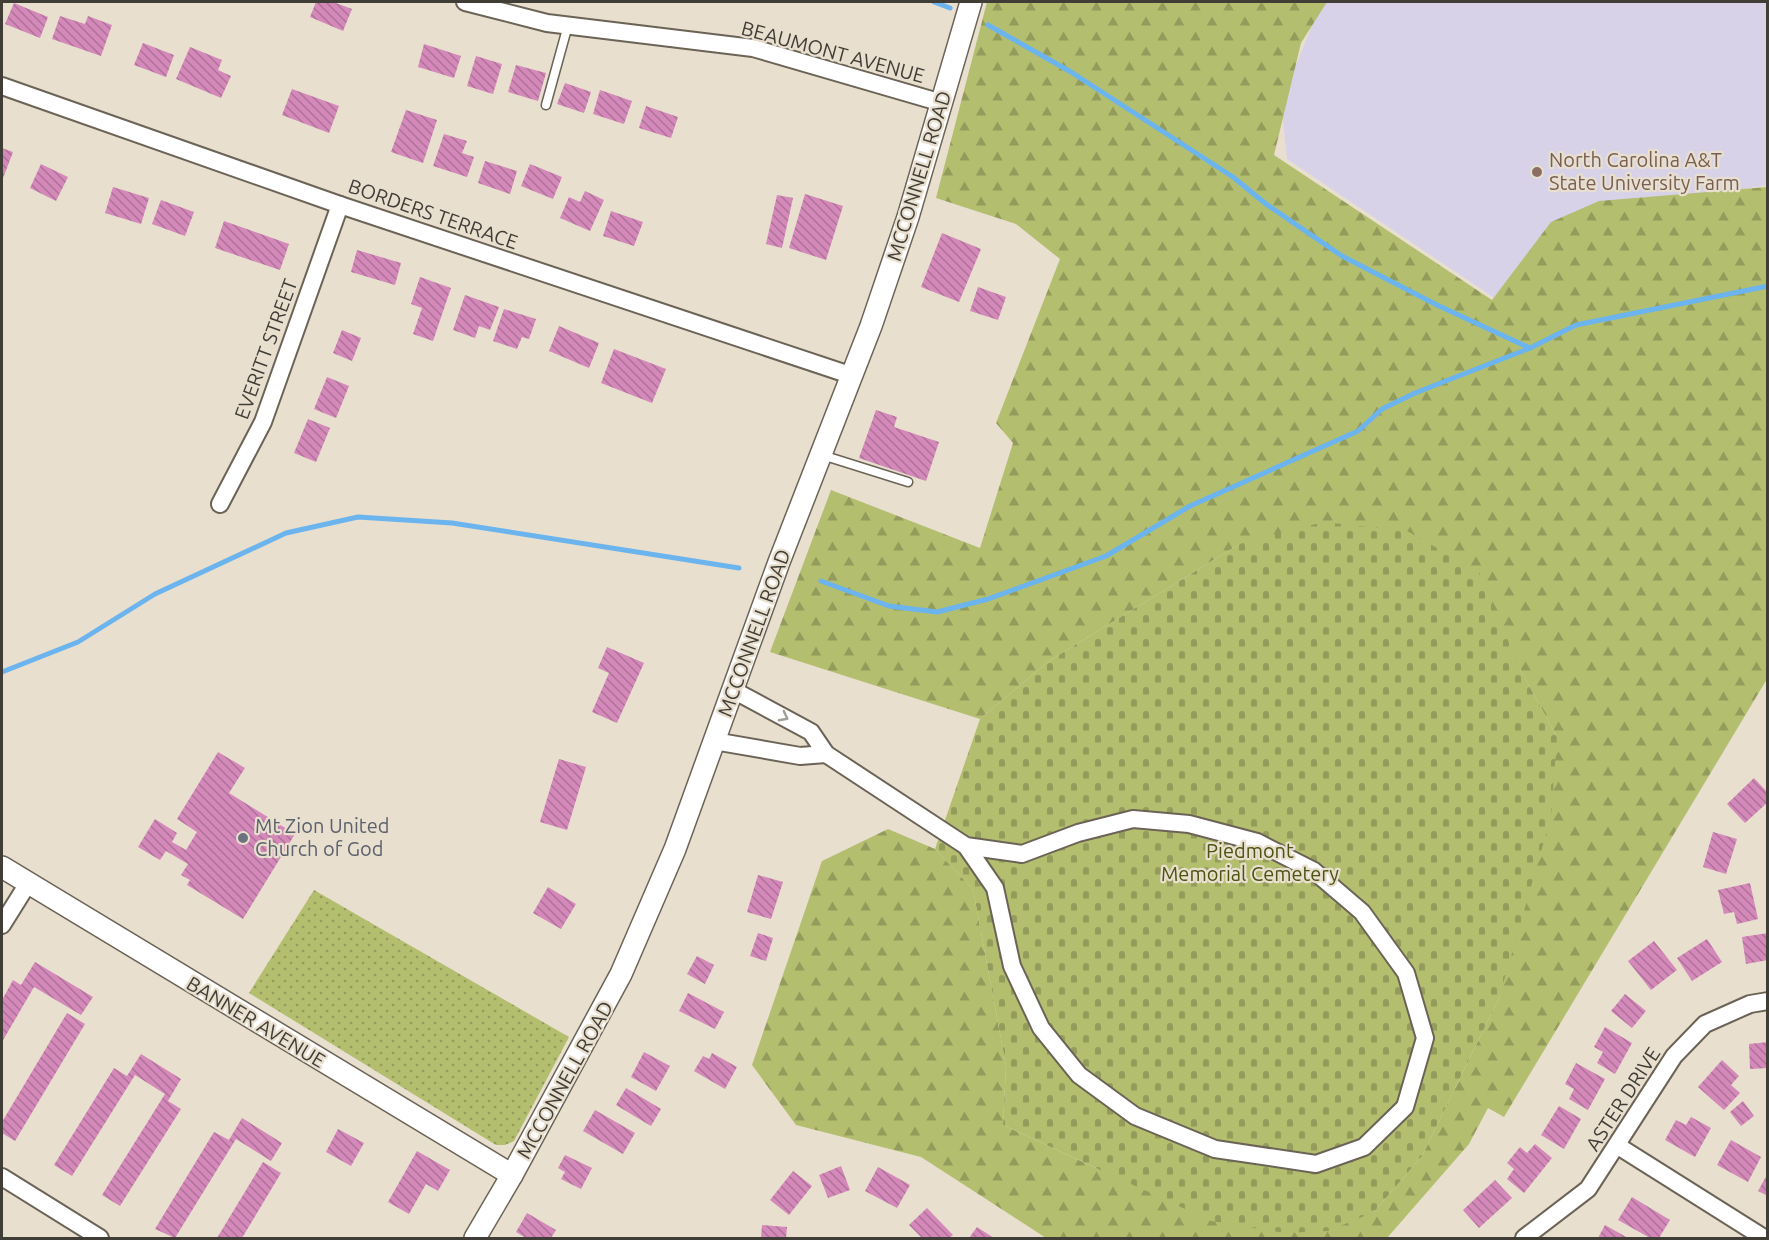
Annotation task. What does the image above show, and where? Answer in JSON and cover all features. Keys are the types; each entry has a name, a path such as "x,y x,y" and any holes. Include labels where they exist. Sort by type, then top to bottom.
{"street":[{"name":"BEAUMONT AVENUE","path":"465,2 547,23 753,48 942,103"},
{"name":"MCCONNELL ROAD","path":"475,1239 626,964 675,849 852,376 908,217 971,2"},
{"name":"BORDERS TERRACE","path":"2,86 340,205 852,376"},
{"name":"EVERITT STREET","path":"220,504 263,422 340,205"},
{"path":"733,690 811,732 826,754 966,846 995,888 1012,966 1041,1028 1079,1074 1135,1116 1215,1149 1316,1164 1364,1147 1405,1107 1425,1038 1406,973 1362,912 1314,871 1257,842 1189,824 1133,819 1078,833 1022,854 966,846"},
{"path":"714,741 800,756 826,754"},
{"name":"BANNER AVENUE","path":"2,867 27,885 512,1175"},
{"path":"2,925 27,885"},
{"name":"ASTER DRIVE","path":"1524,1239 1588,1190 1674,1056 1705,1024 1750,1004 1767,1001"},
{"path":"1618,1146 1764,1239"},
{"path":"2,1177 100,1239"}],"lane":[{"path":"546,105 568,25"},
{"path":"822,455 908,482"}],"shaded area":[{"name":"North Carolina A&T State University Farm","path":"1322,2 1767,2 1767,185 1635,208 1526,319 1287,159 1281,101"}],"green space":[{"path":"987,2 1327,2 1301,43 1274,155 1492,300 1551,222 1599,201 1767,187 1767,679 1504,1117 1488,1108 1469,1144 1387,1238 1046,1238 921,1157 796,1125 752,1065 822,861 888,829 935,849 973,889 1006,1066 1003,1125 1096,1168 1374,1212 1422,1156 1499,998 1557,737 1520,669 1243,542 1049,661 980,719 770,652 831,490 980,548 1013,443 996,423 1060,259 1016,224 936,198"},
{"name":"Piedmont Memorial Cemetery","path":"1324,522 1407,531 1479,572 1520,669 1557,737 1551,817 1499,998 1422,1156 1374,1212 1328,1231 1285,1233 1211,1221 1003,1125 1006,1066 973,889 935,849 980,719 1049,661 1243,542"},
{"path":"314,890 569,1037 514,1141 505,1145 496,1145 249,993"}],"building":[{"path":"316,2 333,2 352,9 343,31 310,17"},
{"path":"14,3 48,17 40,38 5,24"},
{"path":"60,16 85,24 88,16 112,25 101,56 52,39"},
{"path":"143,43 174,55 166,77 134,65"},
{"path":"424,44 461,56 454,78 418,67"},
{"path":"190,47 222,60 218,70 231,76 221,98 176,79"},
{"path":"476,56 502,64 493,94 467,86"},
{"path":"516,65 546,73 538,101 508,92"},
{"path":"565,83 591,92 584,113 557,104"},
{"path":"292,89 339,106 329,133 282,115"},
{"path":"600,90 632,101 624,124 593,114"},
{"path":"646,106 678,117 671,138 639,128"},
{"path":"406,110 437,120 423,163 391,152"},
{"path":"444,134 467,141 462,153 474,157 467,177 433,166"},
{"path":"2,148 13,152 2,181"},
{"path":"485,161 517,171 510,194 478,183"},
{"path":"41,164 68,177 56,201 30,188"},
{"path":"530,164 562,177 553,199 521,186"},
{"path":"113,187 149,198 141,224 105,213"},
{"path":"585,191 604,200 590,231 560,218 569,197 580,202"},
{"path":"805,194 843,206 826,260 789,248"},
{"path":"777,195 793,198 782,248 766,244"},
{"path":"161,200 194,212 185,236 152,224"},
{"path":"611,211 643,222 634,246 603,236"},
{"path":"224,221 289,244 280,270 215,248"},
{"path":"942,233 981,249 959,302 921,287"},
{"path":"357,250 401,263 395,285 351,272"},
{"path":"420,277 451,288 433,341 413,334 422,308 411,304"},
{"path":"978,287 1006,297 998,320 970,311"},
{"path":"465,295 499,307 490,330 479,326 475,338 453,330"},
{"path":"504,309 536,319 529,339 522,337 517,349 493,341"},
{"path":"559,326 599,343 589,368 549,351"},
{"path":"342,330 361,338 352,361 333,353"},
{"path":"614,349 666,369 652,403 601,383"},
{"path":"327,377 349,386 336,418 314,409"},
{"path":"876,410 897,417 894,427 939,442 926,481 859,458"},
{"path":"308,419 330,428 316,462 294,453"},
{"path":"607,647 644,663 617,723 592,712 609,673 598,668"},
{"name":"Mt Zion United Church of God","path":"218,752 245,768 229,793 295,834 243,919 187,885 190,880 181,875 188,864 166,851 160,860 138,847 155,819 177,833 172,842 186,850 197,832 177,819"},
{"path":"559,759 586,767 567,830 540,822"},
{"path":"1754,778 1768,793 1768,802 1745,823 1727,804"},
{"path":"1713,832 1737,839 1726,874 1703,867"},
{"path":"758,875 783,882 771,919 747,912"},
{"path":"1750,883 1758,919 1737,924 1734,912 1724,914 1718,890"},
{"path":"548,887 576,904 561,929 533,913"},
{"path":"758,933 773,938 766,961 750,956"},
{"path":"1768,933 1768,960 1746,964 1742,937"},
{"path":"1707,939 1722,962 1692,981 1677,958"},
{"path":"1654,941 1677,970 1651,990 1628,961"},
{"path":"697,956 714,965 705,984 687,974"},
{"path":"35,962 93,997 81,1015 34,987 2,1042 2,1000 13,980 21,985"},
{"path":"688,993 724,1012 715,1029 679,1011"},
{"path":"1625,994 1646,1011 1632,1028 1611,1011"},
{"path":"67,1013 85,1024 15,1141 2,1133 2,1122"},
{"path":"1605,1027 1632,1043 1615,1074 1597,1063 1603,1052 1594,1047"},
{"path":"1768,1042 1768,1068 1750,1069 1749,1044"},
{"path":"644,1052 670,1066 656,1091 631,1077"},
{"path":"712,1053 737,1067 725,1089 694,1071 703,1056 709,1059"},
{"path":"141,1054 181,1079 168,1101 181,1109 120,1206 102,1195 165,1094 135,1075 72,1176 54,1165 114,1068 127,1076"},
{"path":"1722,1060 1739,1076 1731,1085 1740,1093 1724,1110 1698,1087"},
{"path":"1576,1063 1605,1079 1588,1110 1569,1099 1574,1089 1565,1084"},
{"path":"626,1088 661,1109 651,1126 616,1105"},
{"path":"1743,1101 1754,1116 1741,1126 1730,1112"},
{"path":"1559,1106 1581,1119 1564,1149 1541,1135"},
{"path":"595,1110 635,1133 623,1154 583,1131"},
{"path":"1691,1117 1711,1128 1695,1157 1665,1140 1676,1120 1686,1125"},
{"path":"242,1118 282,1143 271,1161 236,1139 175,1238 155,1229 214,1132 229,1140"},
{"path":"338,1129 364,1143 351,1166 326,1152"},
{"path":"1731,1140 1761,1157 1748,1182 1717,1165"},
{"path":"1535,1144 1552,1158 1524,1193 1507,1179 1514,1169 1507,1163 1520,1147 1527,1153"},
{"path":"417,1151 450,1170 438,1191 426,1184 409,1214 388,1202"},
{"path":"565,1155 592,1168 581,1189 561,1179 565,1172 558,1168"},
{"path":"263,1162 281,1173 242,1238 217,1238"},
{"path":"841,1166 850,1190 828,1198 819,1175"},
{"path":"878,1167 910,1185 897,1208 865,1191"},
{"path":"793,1171 812,1186 789,1215 770,1200"},
{"path":"1768,1173 1768,1196 1758,1191"},
{"path":"1495,1180 1512,1198 1479,1228 1463,1210"},
{"path":"1632,1197 1670,1220 1659,1238 1650,1238 1618,1220"},
{"path":"927,1208 953,1235 949,1238 922,1238 909,1225"},
{"path":"527,1213 556,1230 551,1238 526,1238 516,1232"},
{"path":"762,1225 787,1227 786,1238 761,1238"},
{"path":"1605,1225 1628,1238 1598,1238"},
{"path":"977,1227 994,1238 969,1238"}],"waterway":[{"path":"934,2 950,8"},
{"path":"988,25 1071,72 1233,177 1266,204 1342,256 1437,305 1530,348"},
{"path":"821,581 889,606 937,612 988,599 1106,556 1190,506 1358,431 1382,409 1415,393 1530,348 1576,325 1768,286"},
{"path":"2,672 78,642 155,594 286,533 358,517 452,523 739,568"}],"place":[{"name":"North Carolina A&T State University Farm","path":"1537,172"},
{"name":"Mt Zion United Church of God","path":"243,838"}]}
